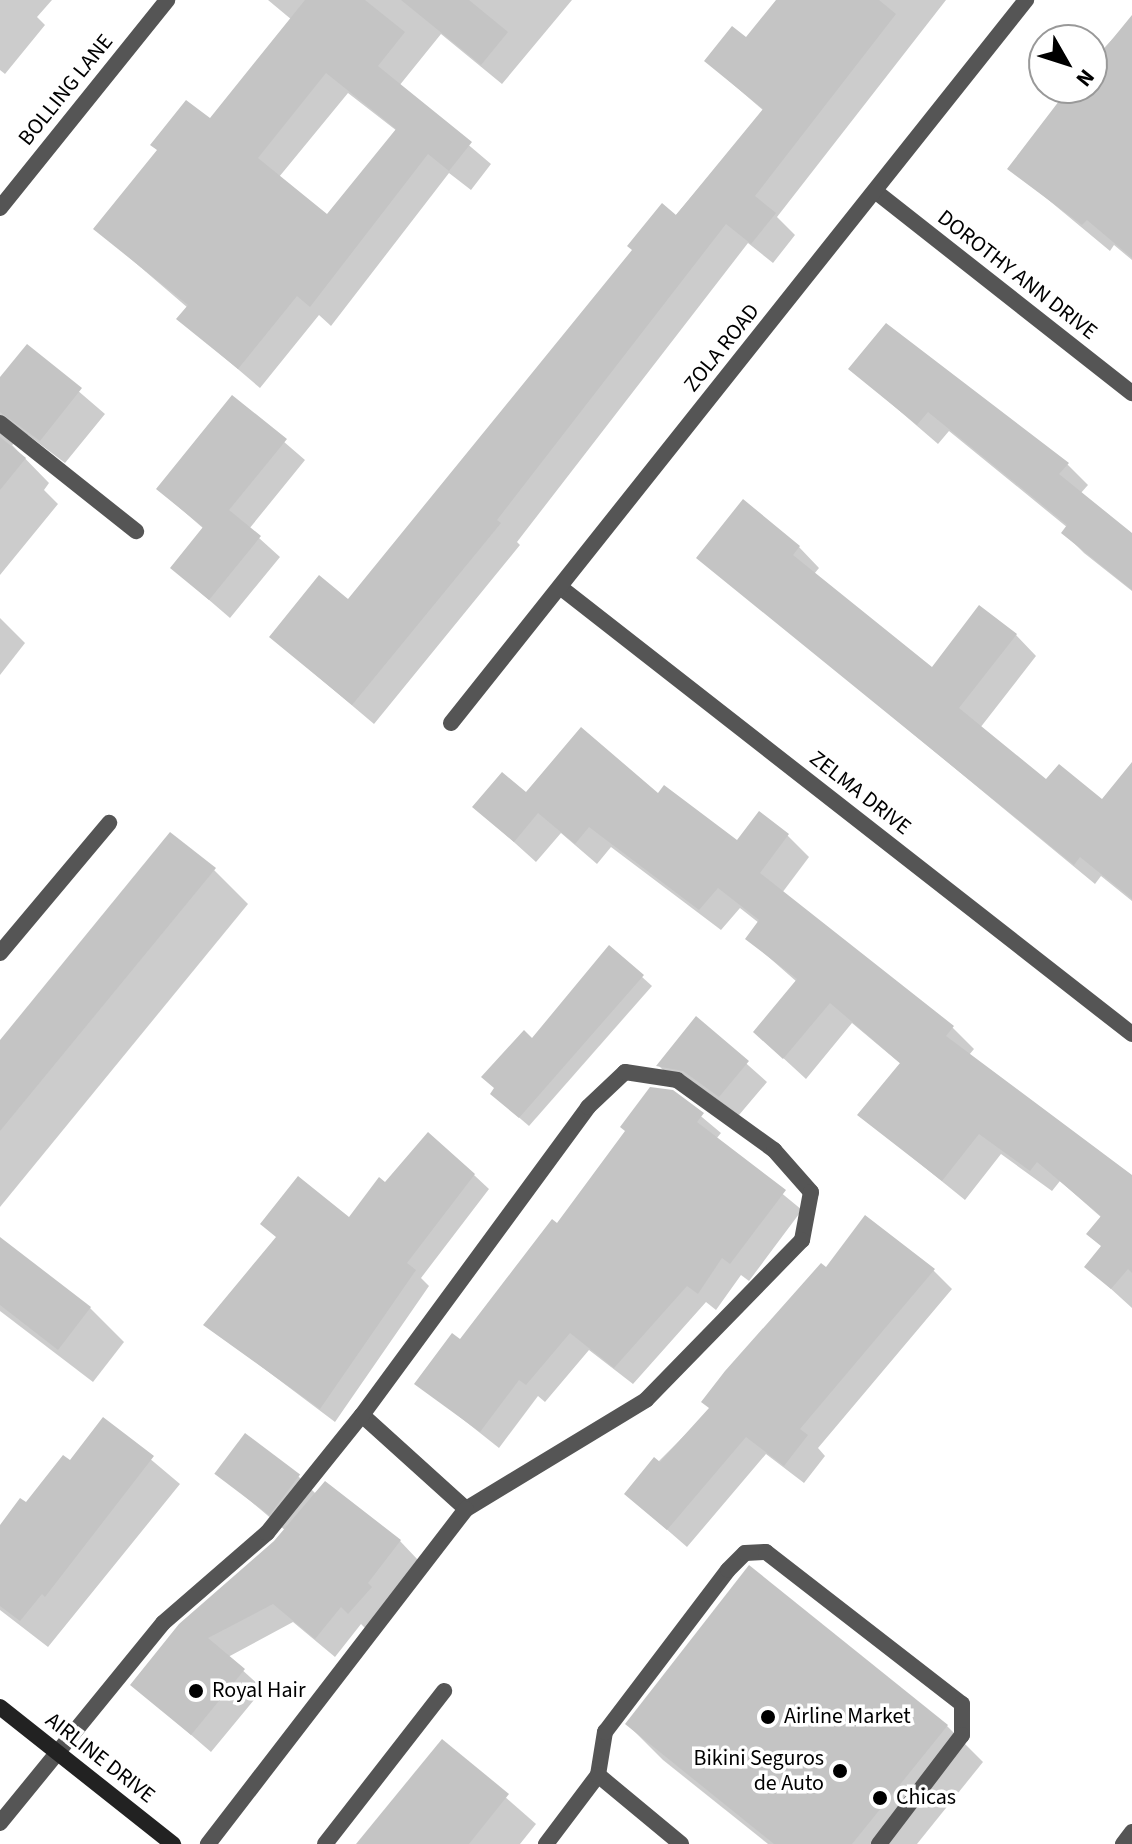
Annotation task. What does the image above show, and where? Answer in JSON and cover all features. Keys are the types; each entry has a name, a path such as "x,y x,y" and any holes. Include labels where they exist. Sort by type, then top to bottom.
{"main road":[{"name":"AIRLINE DRIVE","path":"0,1707 173,1844"}],"street":[{"name":"BOLLING LANE","path":"0,208 167,0"},
{"name":"ZOLA ROAD","path":"451,723 1026,0"},
{"name":"DOROTHY ANN DRIVE","path":"875,191 1132,393"},
{"path":"0,423 136,531"},
{"name":"ZELMA DRIVE","path":"560,587 1132,1034"},
{"path":"0,953 109,823"},
{"path":"0,1823 163,1623 267,1533 362,1415 588,1107 625,1072 677,1080 774,1150 811,1192 802,1240 646,1400 466,1509 208,1844"},
{"path":"362,1415 466,1509"},
{"path":"546,1844 598,1775 605,1732 728,1570 745,1553 766,1552 962,1704 962,1735 879,1844"},
{"path":"325,1844 444,1691"},
{"path":"598,1775 680,1844"},
{"path":"1123,1844 1132,1832"}],"building":[{"path":"305,0 365,0 405,32 378,66 472,142 449,171 428,154 310,307 297,296 238,369 176,319 188,305 93,229 157,150 150,145 186,100 210,118","holes":["326,73 396,129 327,214 258,158"]},
{"path":"401,0 469,0 508,32 481,65"},
{"path":"776,0 879,0 896,14 755,196 776,213 751,244 726,224 497,520 501,523 352,705 269,637 319,575 348,599 632,250 627,246 662,203 676,215 763,109 704,61 732,26 746,37"},
{"path":"1132,15 1132,258 1087,220 1082,225 1007,169 1057,104 1108,104 1108,44"},
{"path":"886,323 1069,463 1059,474 1132,533 1132,590 1061,533 1067,525 928,412 917,425 848,369"},
{"path":"27,344 82,388 40,441 0,412 0,377"},
{"path":"232,395 287,439 229,510 261,536 209,600 170,568 203,527 156,489"},
{"path":"0,437 26,458 0,490"},
{"path":"743,499 800,546 793,555 932,667 979,605 1017,634 959,708 1046,779 1059,764 1102,799 1132,762 1132,899 1080,857 1074,865 696,558"},
{"path":"581,727 658,793 664,785 737,840 759,811 789,834 760,873 954,1026 946,1036 1132,1175 1132,1273 1128,1269 1111,1289 1084,1267 1101,1246 1086,1234 1101,1216 1037,1162 1030,1171 979,1134 942,1181 857,1115 900,1063 830,1003 783,1059 753,1032 797,979 745,939 759,920 718,888 699,910 589,827 575,844 538,813 514,842 472,807 502,772 526,792"},
{"path":"170,832 216,868 0,1131 0,1040"},
{"path":"609,945 644,975 519,1118 490,1094 494,1088 481,1077 524,1030 532,1038"},
{"path":"696,1016 749,1061 719,1097 683,1071 656,1066"},
{"path":"650,1087 673,1090 704,1113 697,1122 786,1190 730,1264 722,1258 698,1294 687,1286 614,1368 570,1333 526,1385 519,1380 480,1432 414,1384 452,1333 460,1339 552,1219 557,1223 625,1131 620,1127"},
{"path":"428,1132 475,1174 407,1263 416,1270 320,1409 203,1325 276,1237 260,1224 298,1176 349,1217 379,1177 385,1182"},
{"path":"865,1215 935,1269 800,1429 808,1435 784,1466 746,1437 667,1530 624,1494 654,1457 660,1462 709,1408 701,1402 725,1371 821,1263 826,1267"},
{"path":"0,1237 91,1307 58,1350 0,1305"},
{"path":"103,1417 154,1456 45,1597 42,1594 20,1621 0,1606 0,1525 20,1498 26,1502 63,1455 70,1460"},
{"path":"245,1433 300,1475 269,1515 214,1474"},
{"path":"325,1481 401,1540 368,1583 372,1587 348,1614 341,1607 315,1639 273,1604 208,1638 245,1669 191,1735 130,1685 179,1624 274,1541"},
{"path":"749,1565 948,1725 852,1844 774,1844 625,1724"},
{"path":"442,1739 509,1794 469,1844 356,1844"}],"place":[{"name":"Royal Hair","path":"196,1691"},
{"name":"Airline Market","path":"768,1717"},
{"name":"Bikini Seguros de Auto","path":"840,1771"},
{"name":"Chicas","path":"880,1798"}]}
